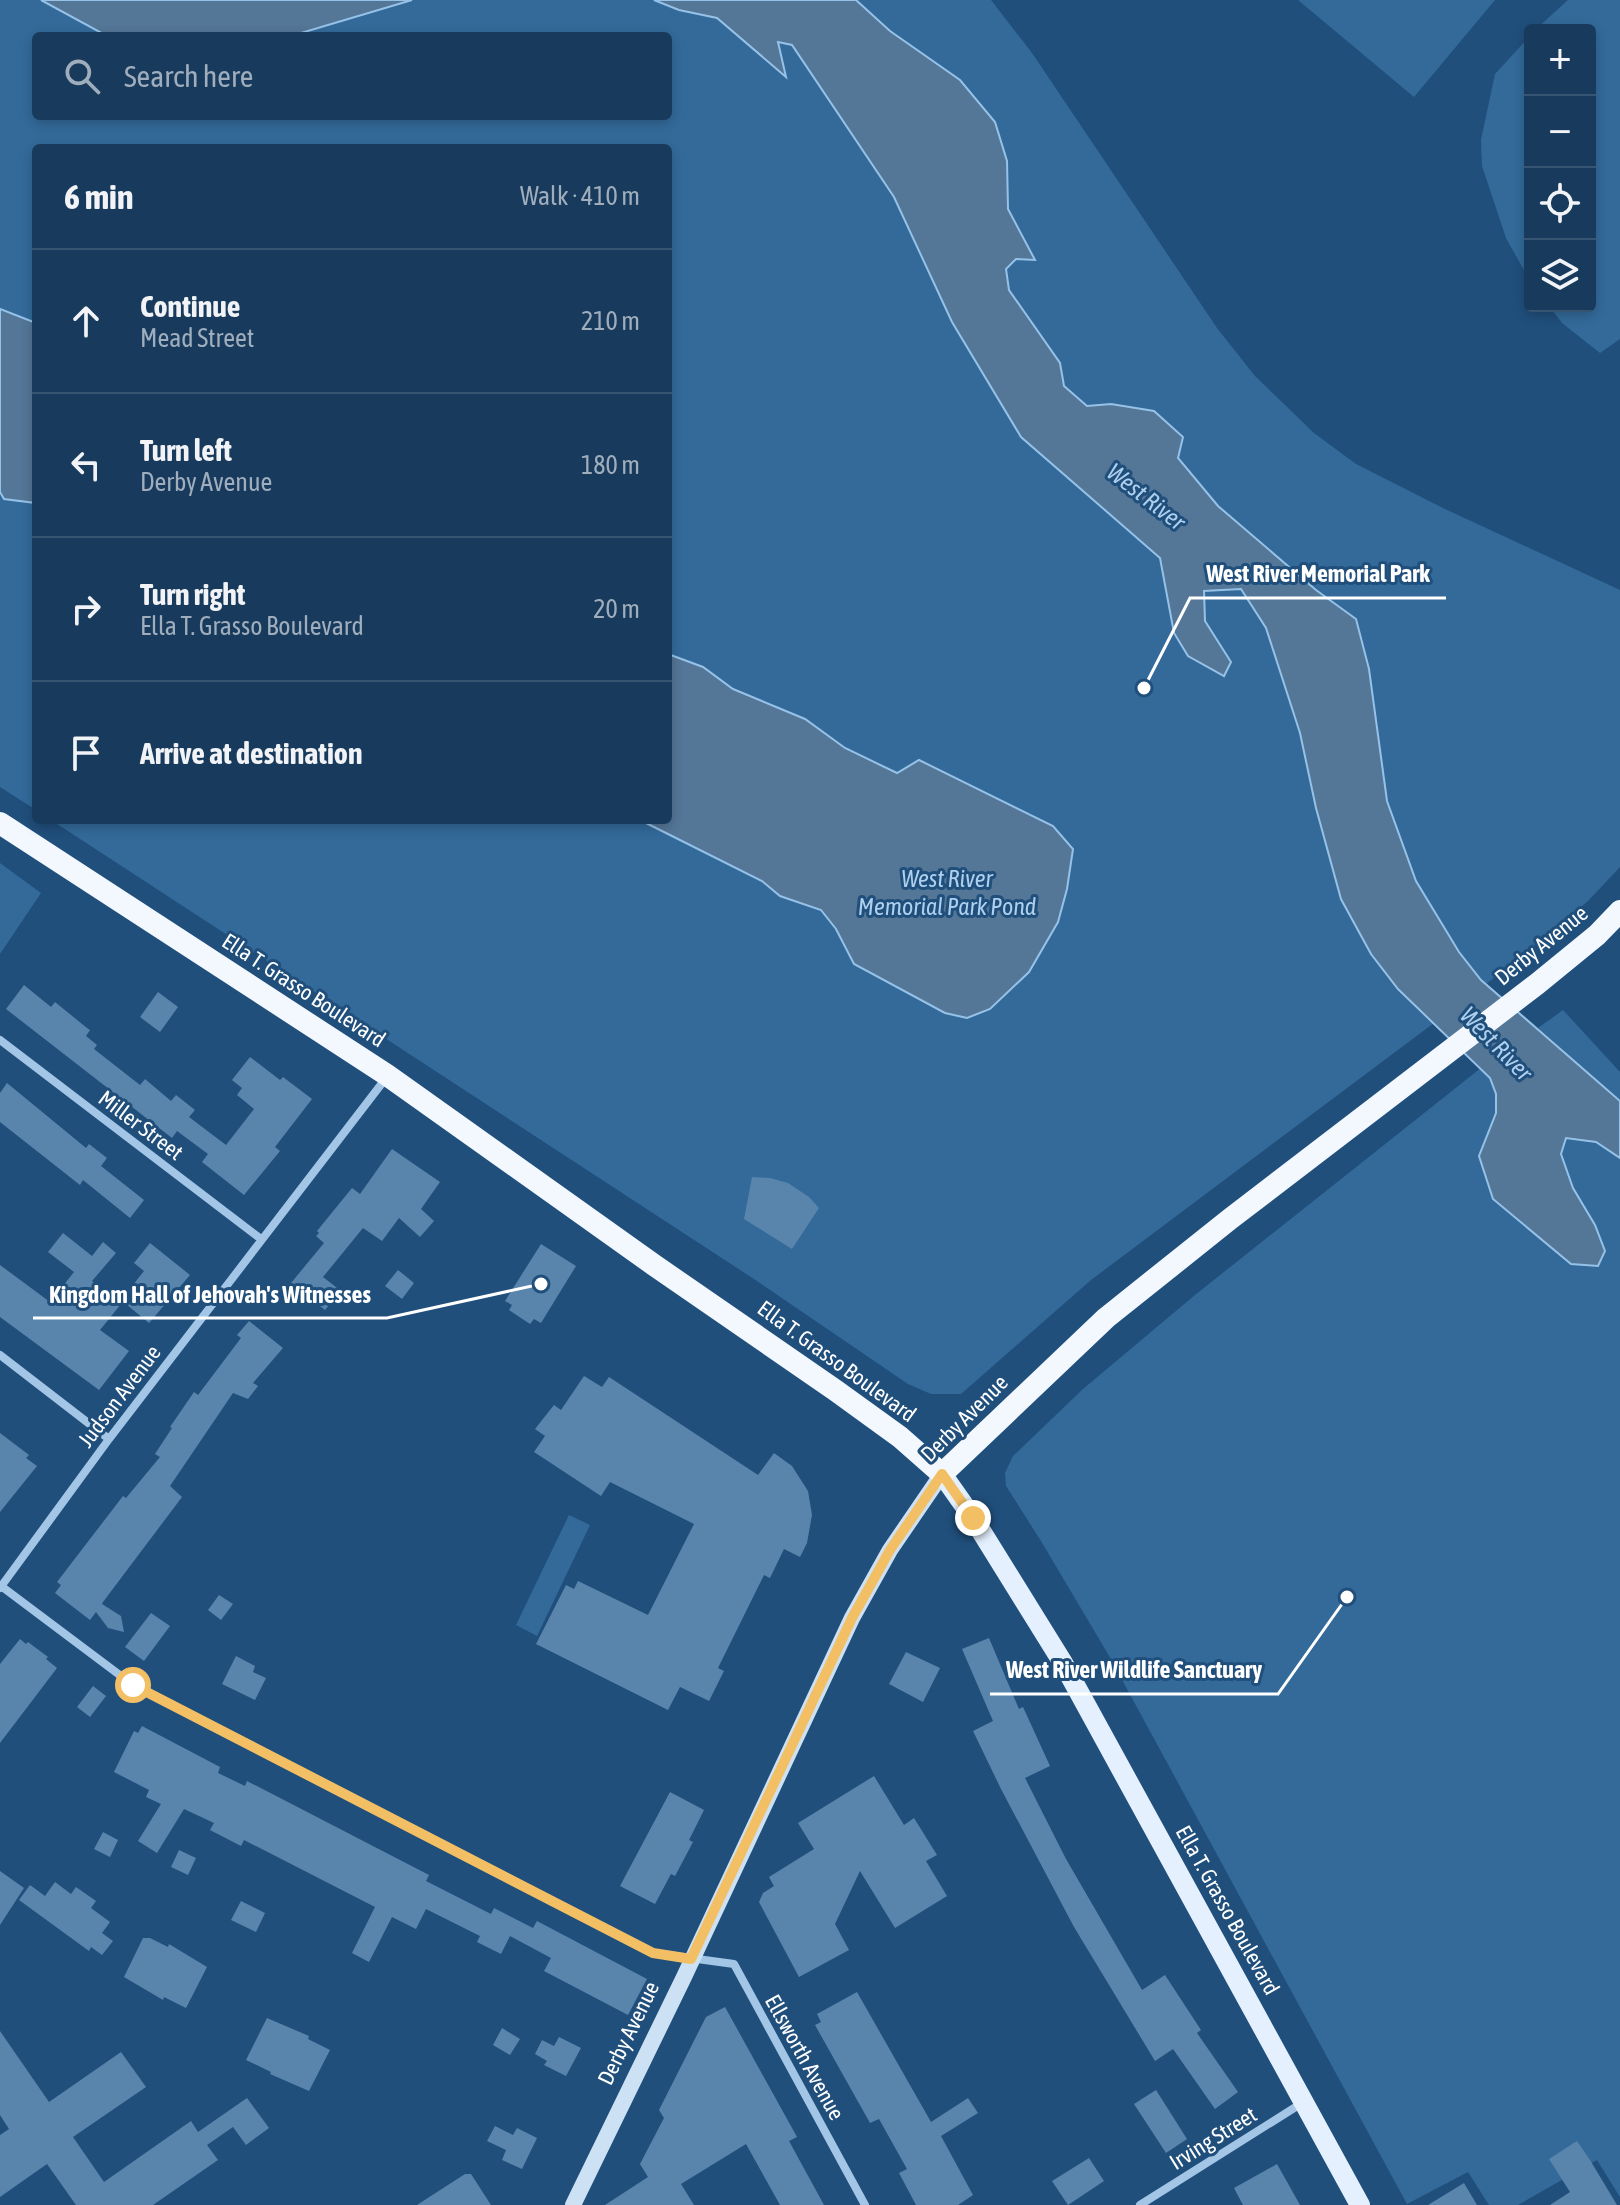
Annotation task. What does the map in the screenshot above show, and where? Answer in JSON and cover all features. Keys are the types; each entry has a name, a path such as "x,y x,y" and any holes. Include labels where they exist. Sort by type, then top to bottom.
{"highway":[{"name":"Ella T. Grasso Boulevard","path":"0,823 387,1075 823,1381 900,1437 942,1474"},
{"name":"Derby Avenue","path":"942,1474 1106,1318 1537,984 1597,935 1620,911"}],"main road":[{"name":"Derby Avenue","path":"573,2205 852,1618 890,1550 942,1474"},
{"name":"Ella T. Grasso Boulevard","path":"942,1474 1063,1663 1360,2205"}],"street":[{"name":"Miller Street","path":"0,1040 261,1239"},
{"name":"Judson Avenue","path":"1,1587 109,1439 387,1075"},
{"path":"0,1355 109,1439"},
{"path":"1,1587 133,1685 653,1953 691,1959"},
{"name":"Ellsworth Avenue","path":"691,1959 734,1964 865,2205"},
{"name":"Irving Street","path":"1140,2205 1304,2102"}],"shaded area":[{"path":"0,0 991,0 1032,53 1217,328 1255,376 1314,433 1356,464 1620,590 1620,867 1588,901 1518,960 1091,1280 961,1394 931,1394 908,1384 757,1281 57,824 672,824 672,144 32,144 32,807 0,787"},
{"path":"1298,0 1495,0 1414,97"},
{"path":"1568,0 1620,0 1620,339 1600,353 1562,323 1554,312 1596,312 1596,24 1542,24"},
{"path":"1524,43 1524,270 1506,238 1482,166 1481,140 1495,74"},
{"path":"0,863 41,893 0,954"},
{"path":"1563,1010 1620,1072 1620,1101 1538,1028"},
{"path":"1501,1052 1620,1132 1620,2197 1597,2160 1518,2205 1489,2205 1468,2172 1407,2204 1108,1654 1006,1486 1005,1473 1013,1456 1083,1389 1195,1295"},
{"path":"569,1515 590,1525 537,1636 516,1625"}],"water":[{"path":"41,0 412,0 304,32 100,32"},
{"name":"West River","path":"654,0 856,0 890,31 960,80 995,122 1007,161 1008,209 1035,260 1016,259 1006,269 1009,290 1060,363 1064,386 1087,406 1111,404 1154,411 1183,437 1178,458 1218,506 1316,590 1356,619 1369,669 1387,801 1416,881 1459,952 1481,980 1620,1101 1620,1158 1596,1142 1566,1138 1561,1154 1573,1188 1595,1225 1605,1251 1598,1266 1571,1264 1493,1199 1479,1156 1496,1113 1496,1094 1490,1078 1398,989 1371,954 1341,899 1316,808 1300,733 1266,628 1241,589 1204,591 1205,621 1231,662 1224,676 1188,656 1174,633 1160,558 1021,437 952,322 894,197 792,45 778,42 786,77 717,18 679,10"},
{"path":"0,309 32,321 32,502 4,499 0,492"},
{"name":"West River Memorial Park Pond","path":"672,655 703,667 733,689 805,719 845,748 897,773 919,760 1053,826 1073,849 1058,922 1029,972 990,1009 967,1018 945,1013 854,964 836,929 821,910 780,896 762,881 648,824 672,824"}],"building":[{"path":"24,985 51,1007 55,1002 90,1030 86,1036 97,1045 94,1049 140,1085 145,1079 171,1101 176,1095 195,1110 189,1117 226,1145 254,1109 237,1095 242,1088 232,1080 250,1057 312,1099 275,1147 280,1151 244,1195 202,1162 208,1154 177,1131 172,1138 6,1009"},
{"path":"158,992 178,1007 160,1032 140,1017"},
{"path":"7,1083 86,1148 89,1144 107,1158 101,1166 144,1200 130,1218 83,1180 80,1185 0,1122 0,1093"},
{"path":"392,1149 440,1182 421,1209 434,1221 420,1237 399,1218 382,1241 363,1228 323,1277 341,1291 325,1310 291,1283 324,1243 316,1236 317,1231 352,1188 360,1194"},
{"path":"752,1177 788,1183 819,1208 792,1249 744,1219"},
{"path":"63,1233 92,1256 103,1242 116,1253 92,1281 121,1304 100,1330 129,1351 99,1390 0,1317 0,1265 50,1302 74,1272 48,1252"},
{"path":"150,1243 190,1275 149,1323 121,1300 144,1271 134,1263"},
{"path":"541,1244 576,1266 541,1323 534,1319 530,1324 509,1310 512,1305 505,1301"},
{"path":"398,1270 414,1283 402,1299 385,1286"},
{"path":"249,1321 283,1348 253,1383 258,1386 248,1399 233,1393 170,1486 182,1497 103,1602 121,1616 124,1632 108,1628 96,1612 90,1620 55,1593 61,1585 57,1582 123,1496 126,1498 160,1457 155,1454 170,1427 194,1392 198,1395 241,1338 237,1335"},
{"path":"584,1376 602,1387 609,1377 758,1475 774,1453 792,1466 808,1491 812,1515 807,1543 800,1557 784,1549 770,1578 764,1575 718,1668 724,1671 709,1701 680,1687 668,1710 536,1644 566,1585 574,1589 578,1581 648,1615 694,1524 610,1482 601,1496 534,1452 545,1436 535,1429 554,1405 561,1410"},
{"path":"0,1433 29,1455 26,1458 37,1466 0,1512"},
{"path":"219,1595 233,1604 221,1620 208,1610"},
{"path":"151,1613 170,1626 144,1661 125,1647"},
{"path":"989,1638 1019,1709 1023,1707 1050,1766 1025,1778 1066,1859 1142,1990 1165,1975 1201,2030 1197,2033 1238,2092 1215,2109 1173,2049 1155,2061 1074,1927 973,1731 993,1721 962,1649"},
{"path":"20,1639 48,1657 46,1659 57,1668 0,1743 0,1664"},
{"path":"906,1652 940,1668 923,1702 889,1684"},
{"path":"236,1656 255,1666 253,1672 266,1678 255,1700 222,1684"},
{"path":"93,1686 106,1696 90,1717 77,1707"},
{"path":"142,1726 220,1767 218,1773 245,1786 247,1781 429,1875 426,1881 491,1914 494,1908 533,1928 537,1921 647,1979 628,2015 544,1971 551,1958 510,1936 501,1954 477,1942 480,1936 426,1909 416,1929 392,1917 369,1962 352,1953 375,1907 244,1840 241,1846 210,1830 214,1823 184,1809 157,1853 138,1841 161,1804 146,1797 149,1790 114,1772 134,1731 138,1733"},
{"path":"874,1776 904,1825 914,1818 937,1855 926,1861 947,1896 895,1928 860,1871 835,1924 849,1950 799,1977 759,1902 763,1893 774,1886 769,1877 814,1849 798,1823"},
{"path":"670,1792 704,1810 689,1840 693,1842 675,1876 671,1874 655,1904 620,1886"},
{"path":"103,1832 118,1840 110,1857 94,1849"},
{"path":"179,1850 196,1858 188,1875 171,1867"},
{"path":"0,1871 24,1888 0,1925"},
{"path":"55,1882 71,1894 76,1887 96,1901 91,1908 110,1922 102,1933 113,1941 102,1955 91,1947 89,1951 19,1900 30,1885 45,1896"},
{"path":"241,1901 265,1913 256,1932 231,1920"},
{"path":"143,1938 168,1947 169,1944 207,1967 186,2008 164,1997 163,2000 124,1977"},
{"path":"857,1992 931,2122 968,2098 978,2113 941,2136 973,2195 958,2205 916,2205 899,2173 907,2169 879,2119 870,2123 815,2025 821,2022 817,2014"},
{"path":"725,2007 797,2137 789,2141 824,2205 780,2205 746,2144 681,2184 694,2205 605,2205 648,2177 640,2164 664,2118 659,2110 706,2017"},
{"path":"267,2018 309,2036 308,2039 330,2050 309,2091 246,2060"},
{"path":"502,2028 520,2039 510,2055 493,2045"},
{"path":"0,2031 49,2102 121,2052 146,2087 73,2137 104,2182 191,2121 198,2132 247,2098 269,2128 246,2145 233,2127 207,2145 218,2160 153,2205 76,2205 47,2164 0,2197 0,2135 9,2129 0,2115"},
{"path":"559,2037 581,2048 566,2076 544,2065 547,2061 535,2054 542,2040 554,2046"},
{"path":"1156,2090 1187,2139 1166,2153 1134,2104"},
{"path":"495,2126 513,2135 517,2128 537,2138 522,2169 502,2160 506,2150 487,2141"},
{"path":"1577,2141 1617,2205 1550,2205 1570,2192 1549,2159"},
{"path":"1089,2158 1104,2181 1068,2205 1052,2181"},
{"path":"1277,2164 1300,2205 1243,2205 1234,2188"},
{"path":"465,2174 471,2174 491,2205 417,2205"},
{"path":"1464,2183 1477,2205 1428,2205"}],"place":[{"name":"West River Memorial Park","path":"1144,688"},
{"name":"Kingdom Hall of Jehovah's Witnesses","path":"541,1284"},
{"name":"West River Wildlife Sanctuary","path":"1347,1597"}],"route":[{"path":"133,1685 653,1953 691,1959 852,1618 890,1550 942,1474 973,1518"}]}
